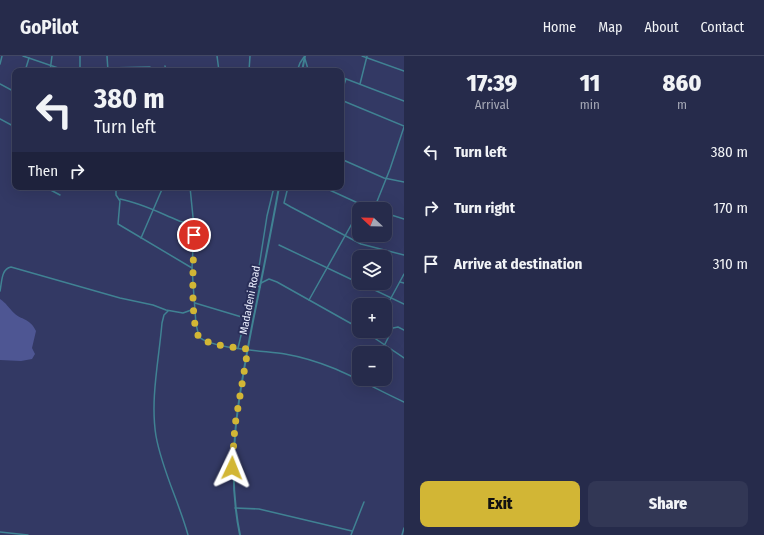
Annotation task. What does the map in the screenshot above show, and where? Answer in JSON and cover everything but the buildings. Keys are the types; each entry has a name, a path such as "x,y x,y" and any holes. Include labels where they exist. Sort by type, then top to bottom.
{"street":[{"path":"0,64 2,56"},
{"path":"23,56 57,68"},
{"path":"51,66 52,56"},
{"path":"80,56 80,68"},
{"path":"107,56 108,68 150,67"},
{"path":"218,56 219,68"},
{"path":"249,68 250,56"},
{"path":"362,56 404,71"},
{"path":"304,57 308,68"},
{"path":"298,68 304,57"},
{"path":"302,68 304,57"},
{"path":"360,84 367,57"},
{"path":"26,68 29,58"},
{"path":"344,85 346,79 404,101"},
{"path":"0,84 12,90"},
{"path":"344,101 404,127 387,179 377,202"},
{"path":"0,119 12,125"},
{"path":"344,160 387,179 404,182"},
{"path":"51,190 60,195"},
{"path":"116,190 116,195 120,198 135,201 194,227"},
{"path":"141,238 162,190"},
{"path":"190,190 194,227 192,268 194,310 196,331 201,339 238,348 284,354 322,362 346,372 404,402"},
{"path":"238,348 253,285 259,267 267,216 273,190"},
{"name":"Madadeni Road","path":"240,535 235,508 232,477 234,442 238,407 248,349 278,190"},
{"path":"287,190 284,203 366,246 404,255"},
{"path":"329,190 354,202"},
{"path":"120,198 117,223 192,268"},
{"path":"392,216 404,219"},
{"path":"309,300 352,224"},
{"path":"279,245 352,280"},
{"path":"0,291 4,272 7,268 11,267 120,298 153,305 168,311 183,313 194,310"},
{"path":"391,297 404,274"},
{"path":"261,283 271,280 352,324"},
{"path":"400,282 404,284"},
{"path":"253,285 260,287"},
{"path":"375,290 404,304"},
{"path":"194,303 245,318"},
{"path":"168,311 164,315 162,323 156,392 156,430 161,454 188,535"},
{"path":"384,344 393,328 398,327 404,330"},
{"path":"375,338 404,358"},
{"path":"350,535 364,502"},
{"path":"235,508 258,509 352,531"},
{"path":"402,535 404,528"},
{"path":"0,532 28,535"}],"water":[{"path":"0,299 14,313 28,321 34,327 36,331 32,348 35,354 32,359 21,361 0,360"}],"route":[{"path":"194,235 192,268 196,331 201,339 206,341 248,349 235,425 232,468"}]}
